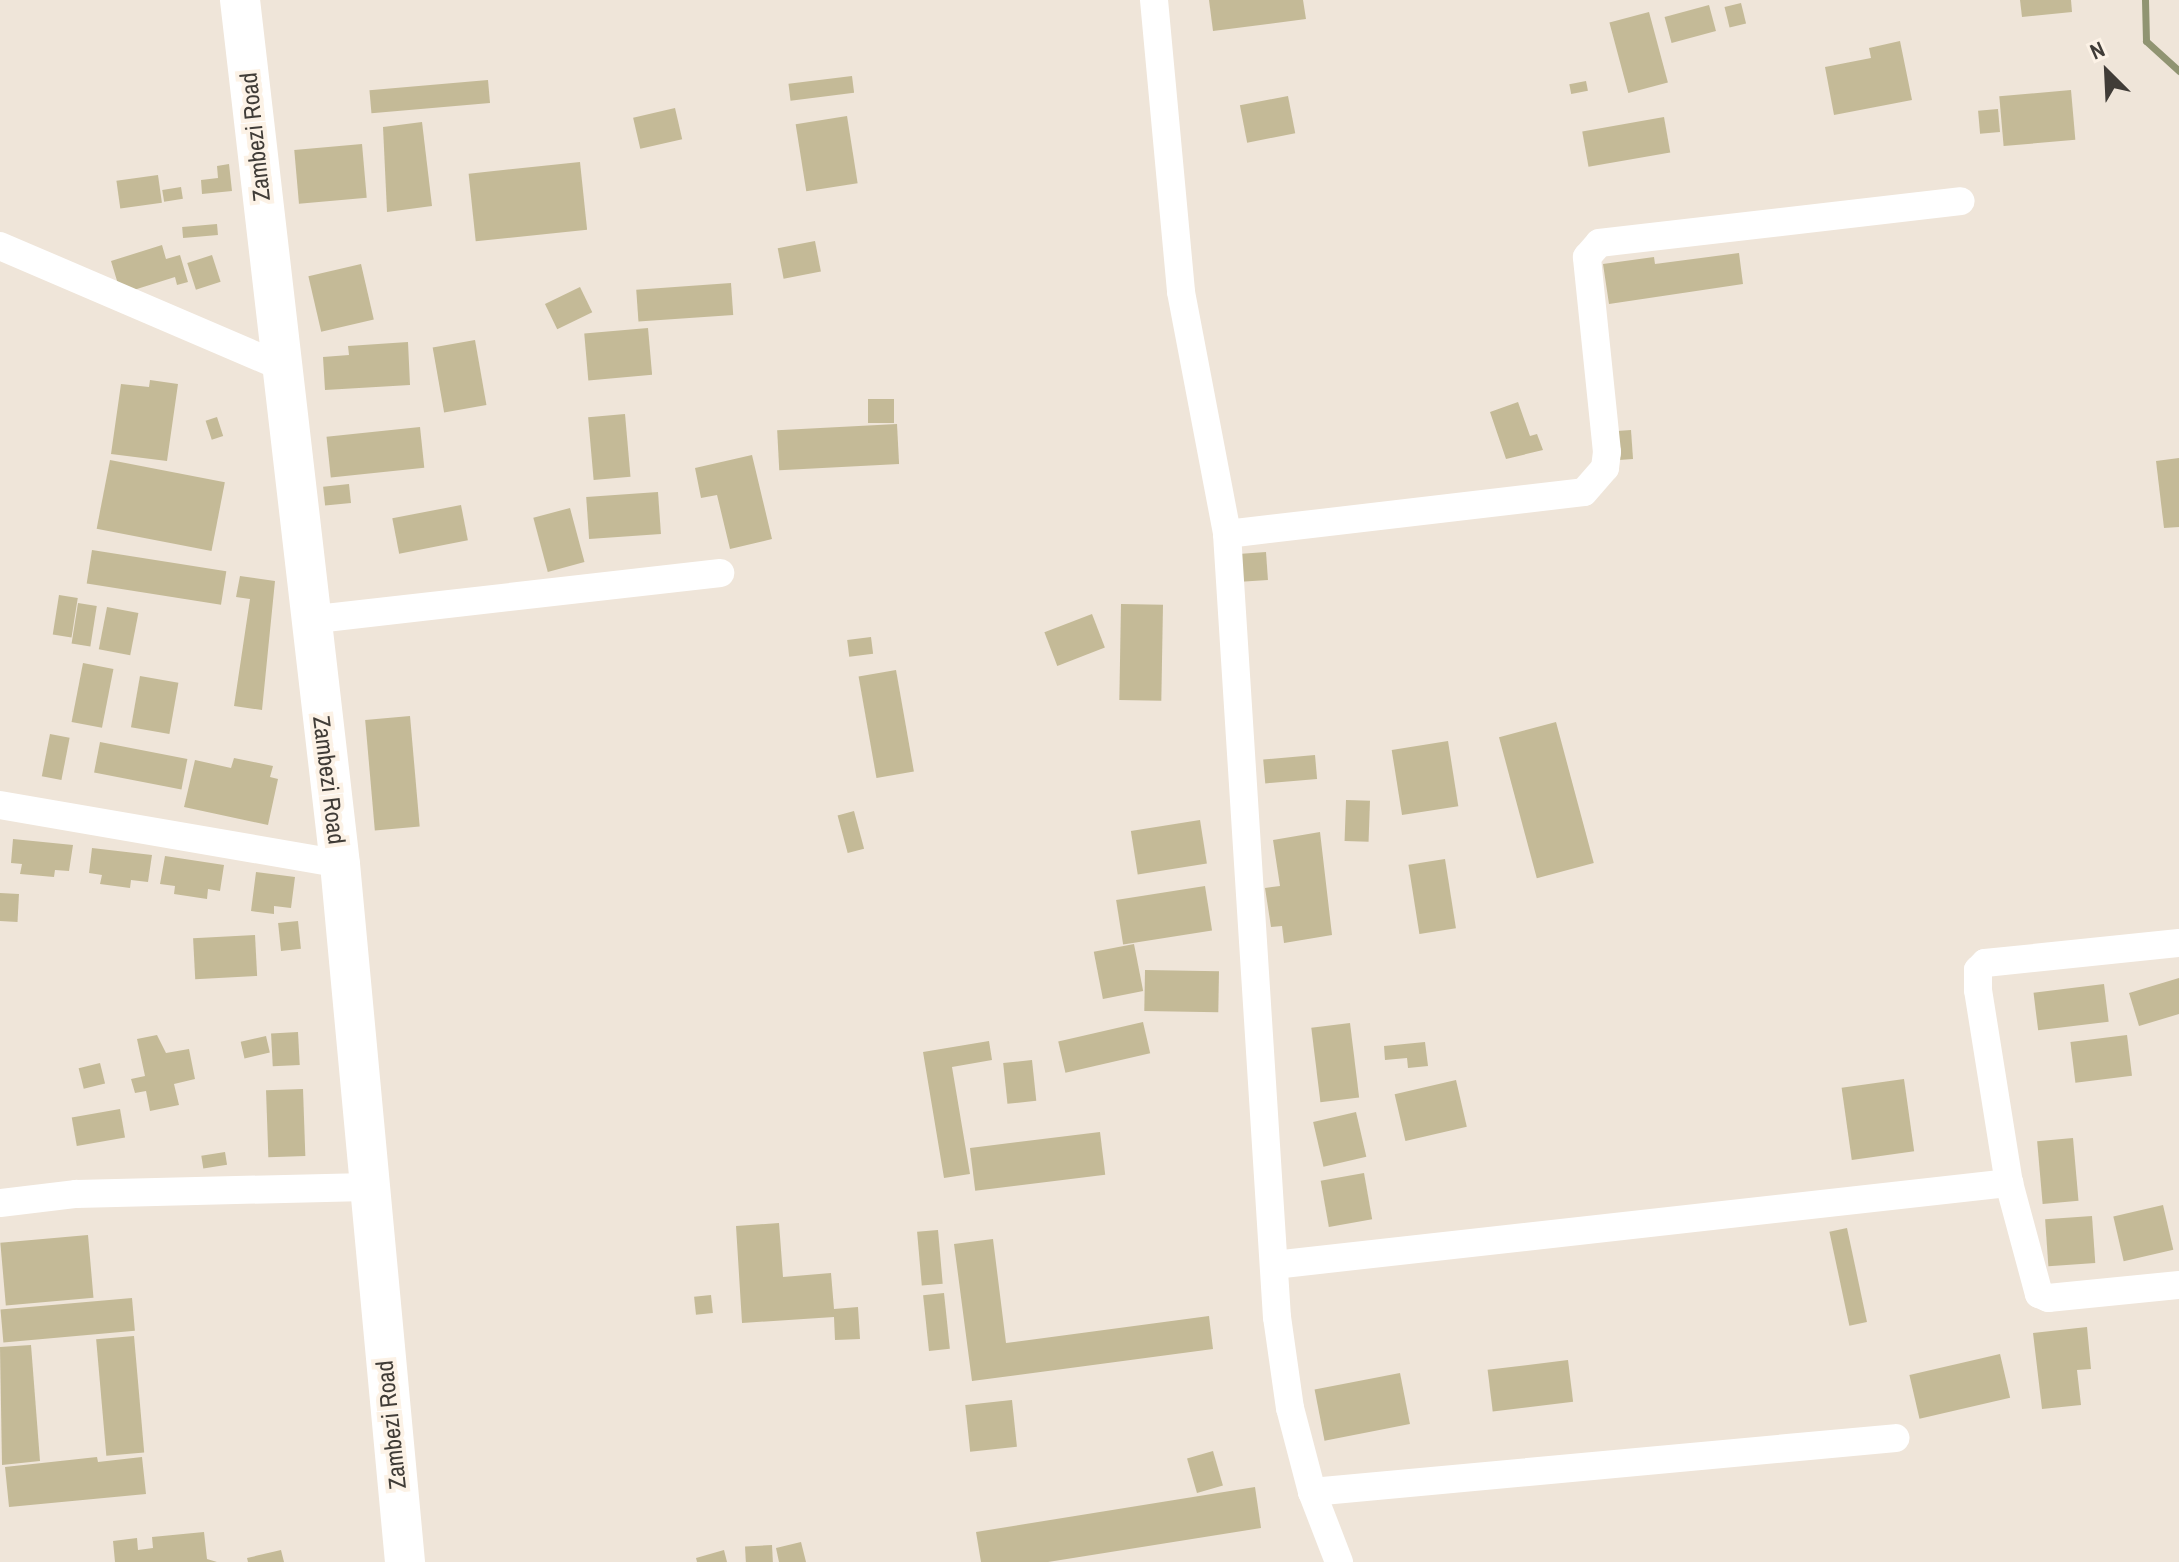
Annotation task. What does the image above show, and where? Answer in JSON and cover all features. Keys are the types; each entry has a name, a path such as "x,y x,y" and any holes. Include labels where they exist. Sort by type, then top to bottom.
{"main road":[{"name":"Zambezi Road","path":"240,0 308,620 340,864 367,1187 405,1562"}],"street":[{"path":"1154,0 1181,292 1227,534 1274,1265 1290,1408 1312,1492 1339,1562"},
{"path":"1227,534 1584,492 1605,468 1607,452 1587,257 1599,243 1961,201"},
{"path":"0,246 280,366"},
{"path":"308,620 720,573"},
{"path":"0,805 340,864"},
{"path":"2179,943 1985,963 1978,970 2009,1183 2039,1294 2048,1298 2179,1285"},
{"path":"1274,1265 2009,1183"},
{"path":"0,1203 76,1194 367,1187"},
{"path":"1312,1492 1896,1438"}],"building":[{"path":"1209,0 1303,0 1306,19 1213,31"},
{"path":"2020,0 2071,0 2072,12 2022,17"},
{"path":"1741,3 1746,23 1730,27 1725,7"},
{"path":"1709,5 1716,31 1672,43 1665,17"},
{"path":"1649,12 1668,83 1628,93 1609,23"},
{"path":"1900,41 1912,100 1834,115 1825,67 1871,58 1869,48"},
{"path":"852,76 854,93 791,101 788,84"},
{"path":"488,80 490,103 371,113 369,90"},
{"path":"1586,81 1588,91 1571,94 1569,84"},
{"path":"2071,90 2075,140 2004,146 1999,96"},
{"path":"1288,96 1295,133 1247,143 1240,105"},
{"path":"675,108 682,139 640,149 633,118"},
{"path":"1998,109 2000,132 1980,134 1978,111"},
{"path":"847,116 858,183 806,191 796,124"},
{"path":"1664,117 1670,152 1589,167 1582,131"},
{"path":"422,122 432,206 387,212 383,127"},
{"path":"362,144 367,198 299,204 294,150"},
{"path":"580,162 587,230 476,241 469,174"},
{"path":"229,164 232,191 202,194 201,180 218,178 217,166"},
{"path":"158,175 162,203 120,209 116,181"},
{"path":"181,187 183,199 164,202 162,190"},
{"path":"217,224 218,235 183,238 182,227"},
{"path":"815,241 821,271 784,279 778,248"},
{"path":"162,245 166,259 180,255 188,282 177,285 175,277 121,294 111,261"},
{"path":"1739,253 1743,284 1609,304 1603,264 1654,257 1655,264"},
{"path":"212,255 221,282 196,290 187,263"},
{"path":"361,264 374,320 321,332 308,276"},
{"path":"731,283 733,315 638,322 636,290"},
{"path":"580,287 592,312 557,329 545,304"},
{"path":"648,328 652,375 588,380 584,334"},
{"path":"475,340 486,405 444,412 433,347"},
{"path":"408,342 410,385 325,390 323,357 349,355 348,346"},
{"path":"150,380 178,384 167,461 111,454 121,384 149,387"},
{"path":"868,399 894,399 894,423 868,423"},
{"path":"1518,402 1530,436 1537,434 1543,450 1506,459 1490,412"},
{"path":"625,414 630,477 594,480 588,417"},
{"path":"217,417 223,436 212,440 206,421"},
{"path":"897,424 899,464 779,470 777,430"},
{"path":"420,427 424,468 331,478 327,437"},
{"path":"1631,430 1633,459 1612,460 1610,431"},
{"path":"752,455 772,539 730,549 717,495 701,498 695,468"},
{"path":"2179,458 2179,527 2164,528 2156,461"},
{"path":"110,460 225,482 211,551 97,529"},
{"path":"349,484 351,503 325,506 323,487"},
{"path":"658,492 661,534 589,539 586,497"},
{"path":"461,505 468,540 399,554 392,518"},
{"path":"570,508 584,562 548,572 533,518"},
{"path":"92,550 226,571 221,605 87,584"},
{"path":"1266,552 1268,580 1237,582 1235,554"},
{"path":"240,576 275,581 262,710 234,706 250,599 236,597"},
{"path":"59,595 78,598 72,637 53,635"},
{"path":"78,603 97,606 90,646 72,643"},
{"path":"1121,604 1163,605 1161,701 1119,700"},
{"path":"107,607 138,613 130,655 99,649"},
{"path":"1092,614 1105,648 1057,666 1044,632"},
{"path":"871,637 873,654 849,657 847,640"},
{"path":"83,663 113,669 102,728 72,722"},
{"path":"896,670 914,771 876,778 859,677"},
{"path":"140,676 178,683 169,734 131,727"},
{"path":"410,716 420,827 375,830 365,720"},
{"path":"1556,722 1594,863 1537,878 1499,737"},
{"path":"50,734 70,738 61,780 42,776"},
{"path":"1448,741 1458,806 1402,815 1392,750"},
{"path":"100,742 187,759 181,789 94,772"},
{"path":"1315,755 1317,779 1265,783 1263,760"},
{"path":"234,758 273,766 270,777 278,779 268,825 184,807 195,760 231,768"},
{"path":"1346,800 1370,801 1369,842 1345,841"},
{"path":"854,811 864,849 848,853 838,815"},
{"path":"1200,820 1207,863 1138,874 1131,831"},
{"path":"1320,832 1332,935 1284,943 1282,926 1271,927 1265,888 1280,886 1273,840"},
{"path":"13,839 73,845 69,871 55,870 54,877 20,874 22,864 11,863"},
{"path":"92,848 152,855 148,882 131,880 130,888 100,884 102,875 89,873"},
{"path":"165,856 224,865 220,891 208,889 207,899 174,894 175,886 160,884"},
{"path":"1445,859 1456,928 1419,934 1408,865"},
{"path":"256,872 295,877 291,908 274,906 274,914 251,911"},
{"path":"1205,886 1212,930 1123,945 1116,900"},
{"path":"0,893 19,894 18,922 0,921"},
{"path":"298,921 301,949 281,951 278,923"},
{"path":"255,935 257,976 195,979 193,938"},
{"path":"1134,944 1143,991 1103,999 1094,952"},
{"path":"1145,970 1219,971 1218,1012 1144,1011"},
{"path":"2179,978 2179,1014 2139,1026 2129,993"},
{"path":"2104,984 2109,1022 2038,1030 2034,993"},
{"path":"1143,1022 1150,1053 1065,1073 1058,1042"},
{"path":"1350,1023 1359,1097 1320,1102 1311,1028"},
{"path":"298,1032 300,1065 273,1066 271,1033"},
{"path":"157,1035 166,1053 189,1049 195,1079 174,1084 179,1105 150,1111 146,1091 135,1093 131,1079 145,1076 137,1039"},
{"path":"2127,1035 2132,1076 2075,1083 2070,1042"},
{"path":"266,1036 270,1053 244,1058 241,1042"},
{"path":"989,1041 992,1060 952,1067 970,1174 944,1178 923,1052"},
{"path":"1425,1042 1428,1066 1408,1068 1407,1058 1385,1060 1384,1046"},
{"path":"1032,1060 1036,1101 1007,1104 1003,1063"},
{"path":"100,1063 105,1083 84,1089 79,1068"},
{"path":"1904,1079 1914,1151 1852,1160 1842,1088"},
{"path":"1456,1080 1467,1127 1405,1141 1395,1094"},
{"path":"303,1089 305,1156 268,1157 266,1090"},
{"path":"120,1109 125,1138 77,1146 72,1118"},
{"path":"1356,1112 1366,1157 1323,1167 1313,1122"},
{"path":"1100,1132 1105,1175 975,1191 970,1148"},
{"path":"2073,1138 2078,1201 2043,1204 2037,1141"},
{"path":"225,1152 227,1165 203,1169 201,1156"},
{"path":"1364,1173 1372,1219 1329,1227 1321,1181"},
{"path":"2163,1205 2173,1250 2124,1261 2113,1216"},
{"path":"2092,1216 2095,1263 2048,1266 2045,1219"},
{"path":"779,1223 783,1277 831,1273 834,1309 858,1307 860,1339 835,1340 834,1317 742,1323 736,1226"},
{"path":"1847,1228 1867,1322 1849,1326 1829,1232"},
{"path":"938,1230 943,1284 922,1286 917,1232"},
{"path":"88,1235 93,1298 6,1305 0,1243"},
{"path":"993,1239 1006,1343 1209,1316 1213,1349 972,1381 954,1244"},
{"path":"944,1293 950,1349 929,1351 923,1295"},
{"path":"711,1295 713,1313 696,1315 694,1297"},
{"path":"132,1298 135,1331 3,1342 1,1310"},
{"path":"2087,1327 2091,1369 2077,1370 2081,1405 2042,1409 2033,1333"},
{"path":"134,1336 144,1453 106,1456 96,1339"},
{"path":"31,1345 40,1461 2,1465 0,1347"},
{"path":"2000,1354 2010,1398 1920,1419 1909,1375"},
{"path":"1568,1360 1573,1402 1493,1412 1488,1370"},
{"path":"1400,1373 1410,1424 1325,1441 1315,1390"},
{"path":"1012,1400 1017,1447 970,1452 965,1405"},
{"path":"1213,1451 1223,1486 1197,1493 1187,1458"},
{"path":"97,1457 98,1462 142,1457 146,1494 9,1507 5,1467"},
{"path":"1255,1487 1261,1528 1048,1562 981,1562 976,1532"},
{"path":"204,1532 207,1559 217,1562 115,1562 113,1541 137,1538 138,1550 153,1548 152,1537"},
{"path":"801,1542 806,1562 779,1562 776,1548"},
{"path":"772,1545 773,1562 746,1562 745,1546"},
{"path":"281,1550 284,1562 248,1562 247,1558"},
{"path":"724,1550 727,1562 697,1562 696,1558"}],"waterway":[{"path":"2145,0 2146,41 2179,71"}]}
